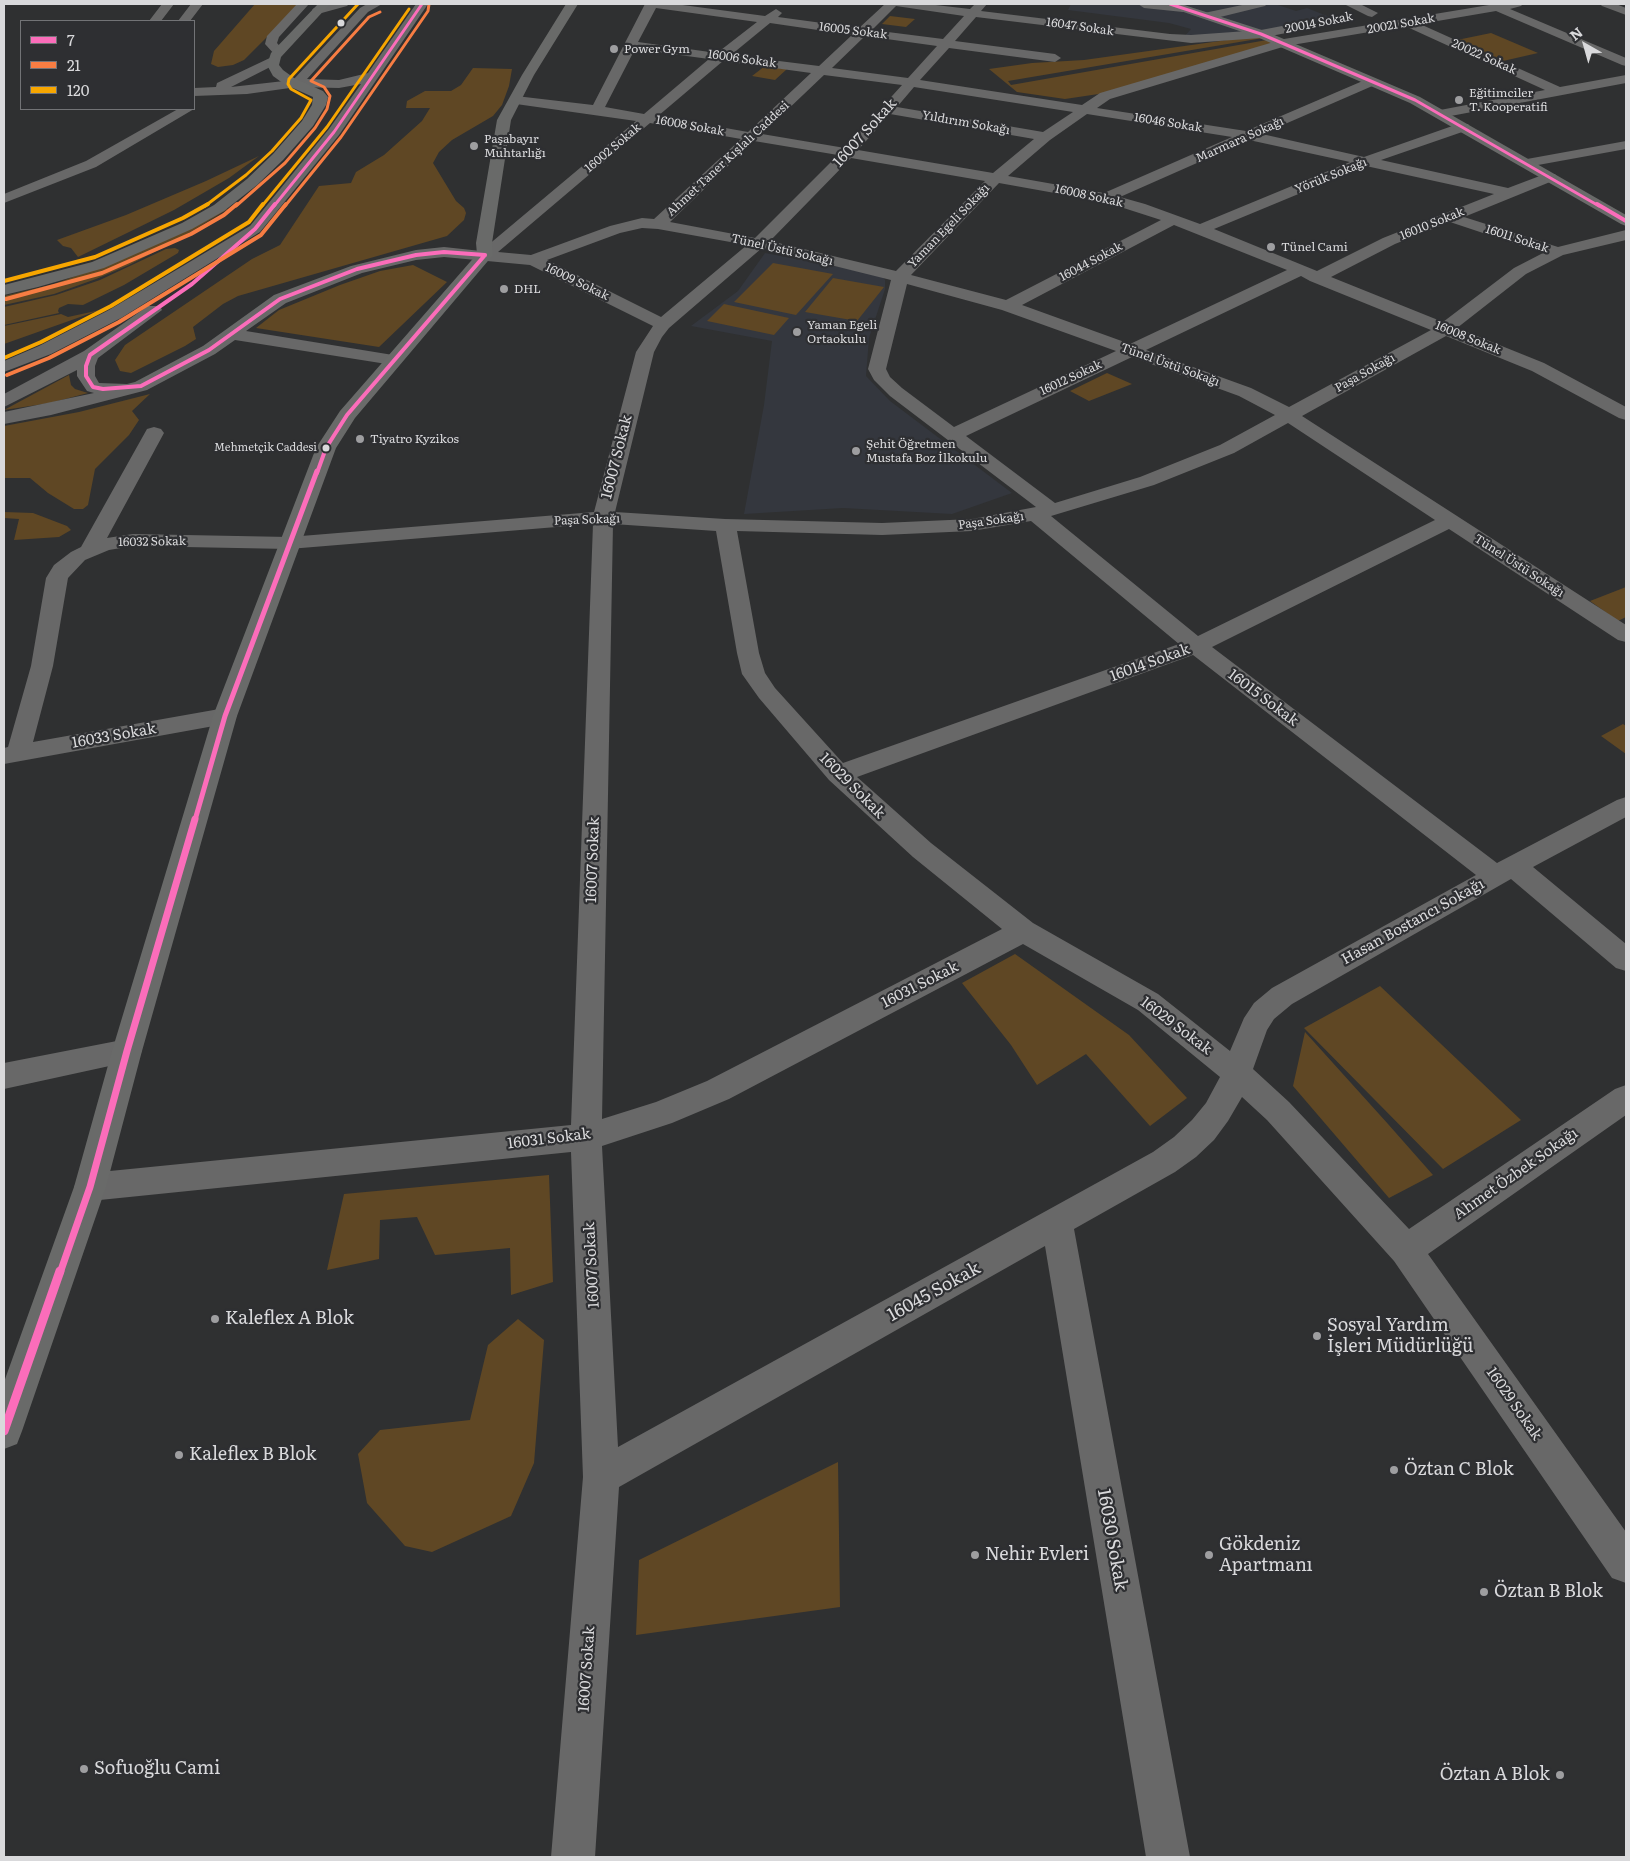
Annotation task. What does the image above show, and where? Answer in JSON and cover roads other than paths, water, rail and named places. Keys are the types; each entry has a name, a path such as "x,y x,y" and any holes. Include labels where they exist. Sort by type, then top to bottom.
{"main road":[{"path":"7,1415 90,1188 127,1051 225,716 326,448 335,432 393,360 485,255 484,242 502,127 528,75 572,4"},
{"path":"1170,4 1284,43 1415,100 1626,221"},
{"path":"4,290 98,265 187,226 220,208 252,182 278,157 308,123 320,104 321,97 318,94 289,81 278,73 273,65 276,56 321,7"}],"street":[{"path":"156,20 168,4"},
{"path":"185,20 196,4"},
{"path":"201,92 239,77 276,56 271,44 273,36 303,4"},
{"path":"321,7 343,4"},
{"path":"297,83 363,7 376,4"},
{"path":"596,110 651,4"},
{"name":"16005 Sokak","path":"651,4 1055,58"},
{"name":"16002 Sokak","path":"485,255 721,56 787,4"},
{"name":"Ahmet Taner Kışlalı Caddesi","path":"533,260 615,229 642,223 658,224 892,4"},
{"name":"16047 Sokak","path":"900,4 977,8 1170,38 1191,39 1261,34"},
{"path":"1144,4 1183,8"},
{"path":"1208,16 1260,4"},
{"name":"20014 Sokak","path":"1350,4 1377,12 1354,16"},
{"name":"20021 Sokak","path":"1284,43 1517,4"},
{"path":"1606,4 1626,12"},
{"path":"4,401 90,355 192,284 255,229 334,132 420,5"},
{"path":"1496,7 1626,62"},
{"name":"16007 Sokak","path":"573,1857 602,1477 586,1137 603,517 645,352 663,324 759,244 848,153 977,8"},
{"name":"20022 Sokak","path":"1408,23 1559,92"},
{"name":"20014 Sokak","path":"1261,34 1298,27"},
{"name":"Yaman Egeli Sokağı","path":"1043,512 883,380 877,369 900,277 996,178 1045,137 1084,109 1106,96 1284,43"},
{"name":"16006 Sokak","path":"630,45 823,70"},
{"name":"16046 Sokak","path":"823,70 1250,136 1509,193"},
{"path":"254,90 297,83 339,84 356,82 374,75"},
{"path":"195,80 239,77"},
{"path":"1440,114 1626,79"},
{"name":"Marmara Sokağı","path":"1106,198 1250,136 1372,80"},
{"path":"201,92 254,90 288,92 320,104"},
{"name":"16008 Sokak","path":"516,100 649,118 1106,198 1200,229 1316,278 1538,367 1626,414"},
{"name":"Yıldırım Sokağı","path":"886,109 1045,137"},
{"path":"4,198 91,164 185,110"},
{"name":"Yörük Sokağı","path":"1200,229 1365,161 1463,127"},
{"path":"1526,163 1626,145"},
{"name":"16010 Sokak","path":"1316,278 1389,241 1550,177"},
{"name":"16011 Sokak","path":"1449,217 1557,252"},
{"name":"16044 Sokak","path":"1008,306 1174,219"},
{"name":"Tünel Üstü Sokağı","path":"658,224 759,244 900,277 1008,306 1245,392 1290,415 1449,521 1626,634"},
{"path":"4,367 45,350 115,314 255,229"},
{"name":"Paşa Sokağı","path":"289,543 603,517 725,525 882,529 972,525 1043,512 1147,481 1227,450 1445,329 1520,271 1557,252 1626,235"},
{"name":"16009 Sokak","path":"140,386 209,350 280,299 357,269 416,255 444,252 533,260 663,324"},
{"name":"16012 Sokak","path":"952,435 1300,271"},
{"path":"232,334 393,360"},
{"path":"90,355 86,366 86,376 93,387 103,389 140,386"},
{"path":"4,418 51,409 140,386"},
{"path":"90,550 154,433"},
{"name":"16015 Sokak","path":"1043,512 1196,646 1626,960"},
{"name":"16014 Sokak","path":"838,774 1196,646 1449,521"},
{"name":"16029 Sokak","path":"725,525 748,653 754,674 767,693 838,774 915,844 1023,931 1148,1002 1237,1074 1278,1111 1406,1250 1626,1564"},
{"name":"16032 Sokak","path":"11,755 42,666 57,578 69,563 90,550 119,541 289,543"},
{"name":"16033 Sokak","path":"11,755 225,716"},
{"name":"Hasan Bostancı Sokağı","path":"1237,1074 1254,1026 1264,1011 1282,996 1505,871 1626,806"},
{"name":"16031 Sokak","path":"90,1188 586,1137 661,1114 718,1090 1023,931"},
{"path":"4,1076 127,1051"},
{"name":"16045 Sokak","path":"602,1477 1164,1162 1185,1147 1203,1130 1228,1094 1237,1074"},
{"name":"Ahmet Özbek Sokağı","path":"1406,1250 1626,1098"},
{"name":"16030 Sokak","path":"1056,1223 1168,1857"}],"place":[{"name":"Power Gym","path":"614,49"},
{"name":"Eğitimciler T. Kooperatifi","path":"1459,100"},
{"name":"Paşabayır Muhtarlığı","path":"474,146"},
{"name":"Tünel Cami","path":"1271,247"},
{"name":"DHL","path":"504,289"},
{"name":"Yaman Egeli Ortaokulu","path":"797,332"},
{"name":"Tiyatro Kyzikos","path":"360,439"},
{"name":"Mehmetçik Caddesi","path":"326,448"},
{"name":"Şehit Öğretmen Mustafa Boz İlkokulu","path":"856,451"},
{"name":"Kaleflex A Blok","path":"215,1319"},
{"name":"Sosyal Yardım İşleri Müdürlüğü","path":"1317,1336"},
{"name":"Kaleflex B Blok","path":"179,1455"},
{"name":"Öztan C Blok","path":"1394,1470"},
{"name":"Nehir Evleri","path":"975,1555"},
{"name":"Gökdeniz Apartmanı","path":"1209,1555"},
{"name":"Öztan B Blok","path":"1484,1592"},
{"name":"Sofuoğlu Cami","path":"84,1769"},
{"name":"Öztan A Blok","path":"1560,1775"}]}
